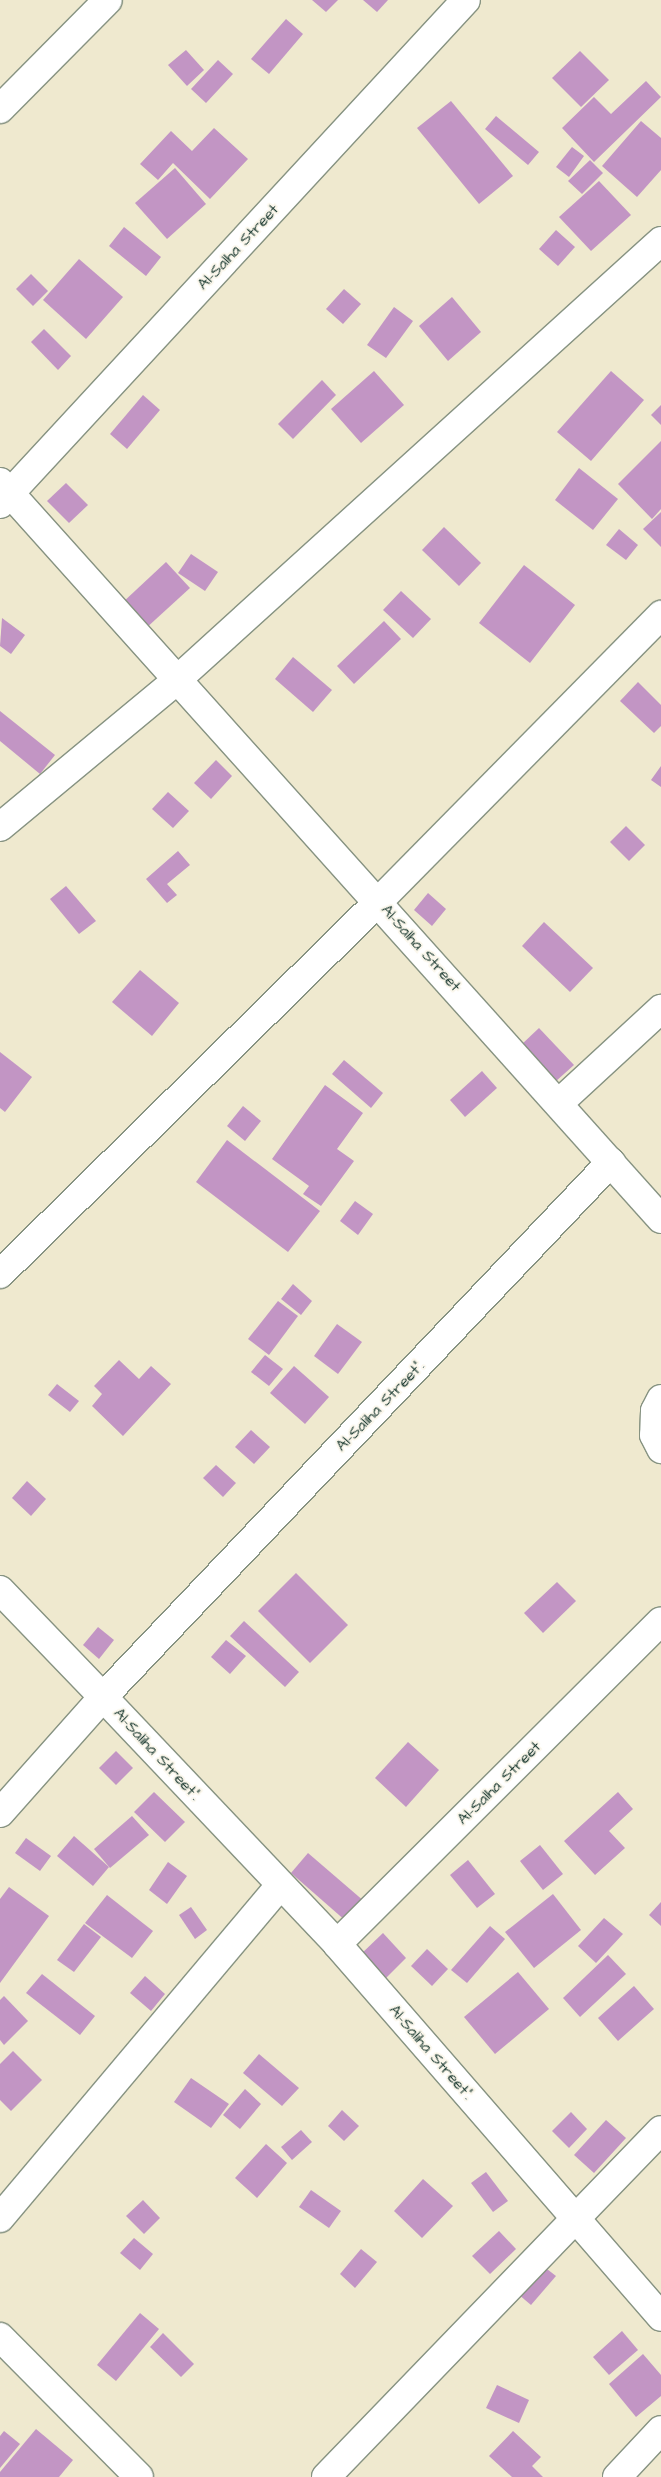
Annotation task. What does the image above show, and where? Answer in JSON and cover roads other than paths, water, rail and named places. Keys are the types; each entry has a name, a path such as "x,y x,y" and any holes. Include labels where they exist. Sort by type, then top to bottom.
{"street":[{"path":"0,109 108,0"},
{"name":"Al-Salha Street","path":"466,0 3,493 178,679 379,900 661,1219"},
{"path":"0,827 178,679 661,241"},
{"path":"0,1274 379,900 661,615"},
{"path":"559,1104 661,1008"},
{"name":"Al-Saliha Street\".","path":"611,1162 103,1697 337,1944 661,2317"},
{"path":"661,1400 655,1411 654,1435 661,1449"},
{"path":"0,1590 103,1697 0,1813"},
{"name":"Al-Salha Street","path":"337,1944 661,1621"},
{"path":"0,2218 280,1886"},
{"path":"326,2477 661,2130"},
{"path":"0,2337 139,2477"},
{"path":"617,2477 661,2430"}]}
